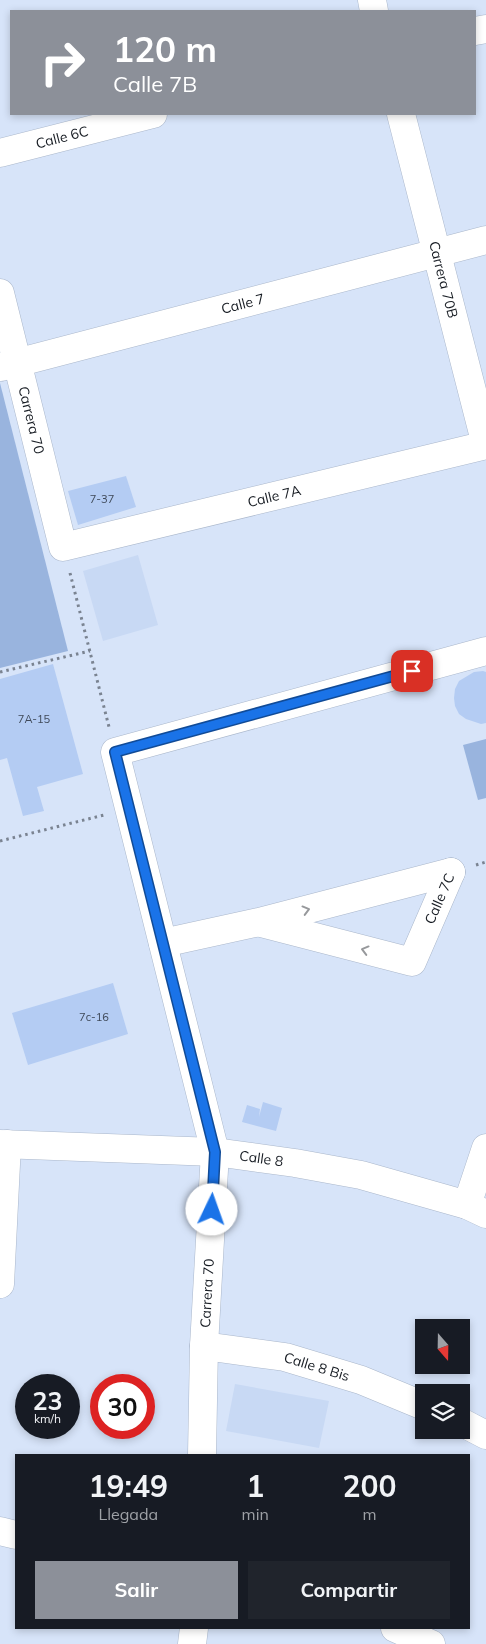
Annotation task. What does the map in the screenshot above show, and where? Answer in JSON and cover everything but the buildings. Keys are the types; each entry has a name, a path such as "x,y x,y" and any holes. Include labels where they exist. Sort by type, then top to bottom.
{"street":[{"name":"Calle 6C","path":"0,153 149,115"},
{"name":"Carrera 70B","path":"401,115 486,445"},
{"name":"Calle 7","path":"9,365 486,240"},
{"name":"Carrera 70","path":"0,293 9,365 63,548"},
{"name":"Calle 7A","path":"63,548 486,445"},
{"path":"115,752 486,651"},
{"name":"Carrera 70","path":"115,752 215,1152 204,1346 202,1454"},
{"name":"Calle 7C","path":"163,943 259,922 451,872 412,962 259,922"},
{"path":"0,1284 4,1144"},
{"name":"Calle 8","path":"4,1144 215,1152 295,1163 361,1175 476,1210"},
{"path":"476,1210 486,1148"},
{"name":"Calle 8 Bis","path":"204,1346 285,1357 361,1380 415,1402"},
{"path":"470,1427 486,1435"},
{"path":"0,1531 15,1535"},
{"path":"192,1644 194,1629"},
{"path":"397,1629 431,1644"}],"path":[{"path":"63,548 115,752"},
{"path":"0,672 90,651"},
{"path":"0,841 129,809"}],"shaded area":[{"path":"0,383 68,651 0,668"},
{"path":"138,555 158,625 103,641 83,571"},
{"path":"486,739 486,798 478,800 463,745"},
{"path":"235,1384 329,1401 319,1448 226,1431"}],"route":[{"path":"212,1210 215,1152 115,752 412,671"}]}
